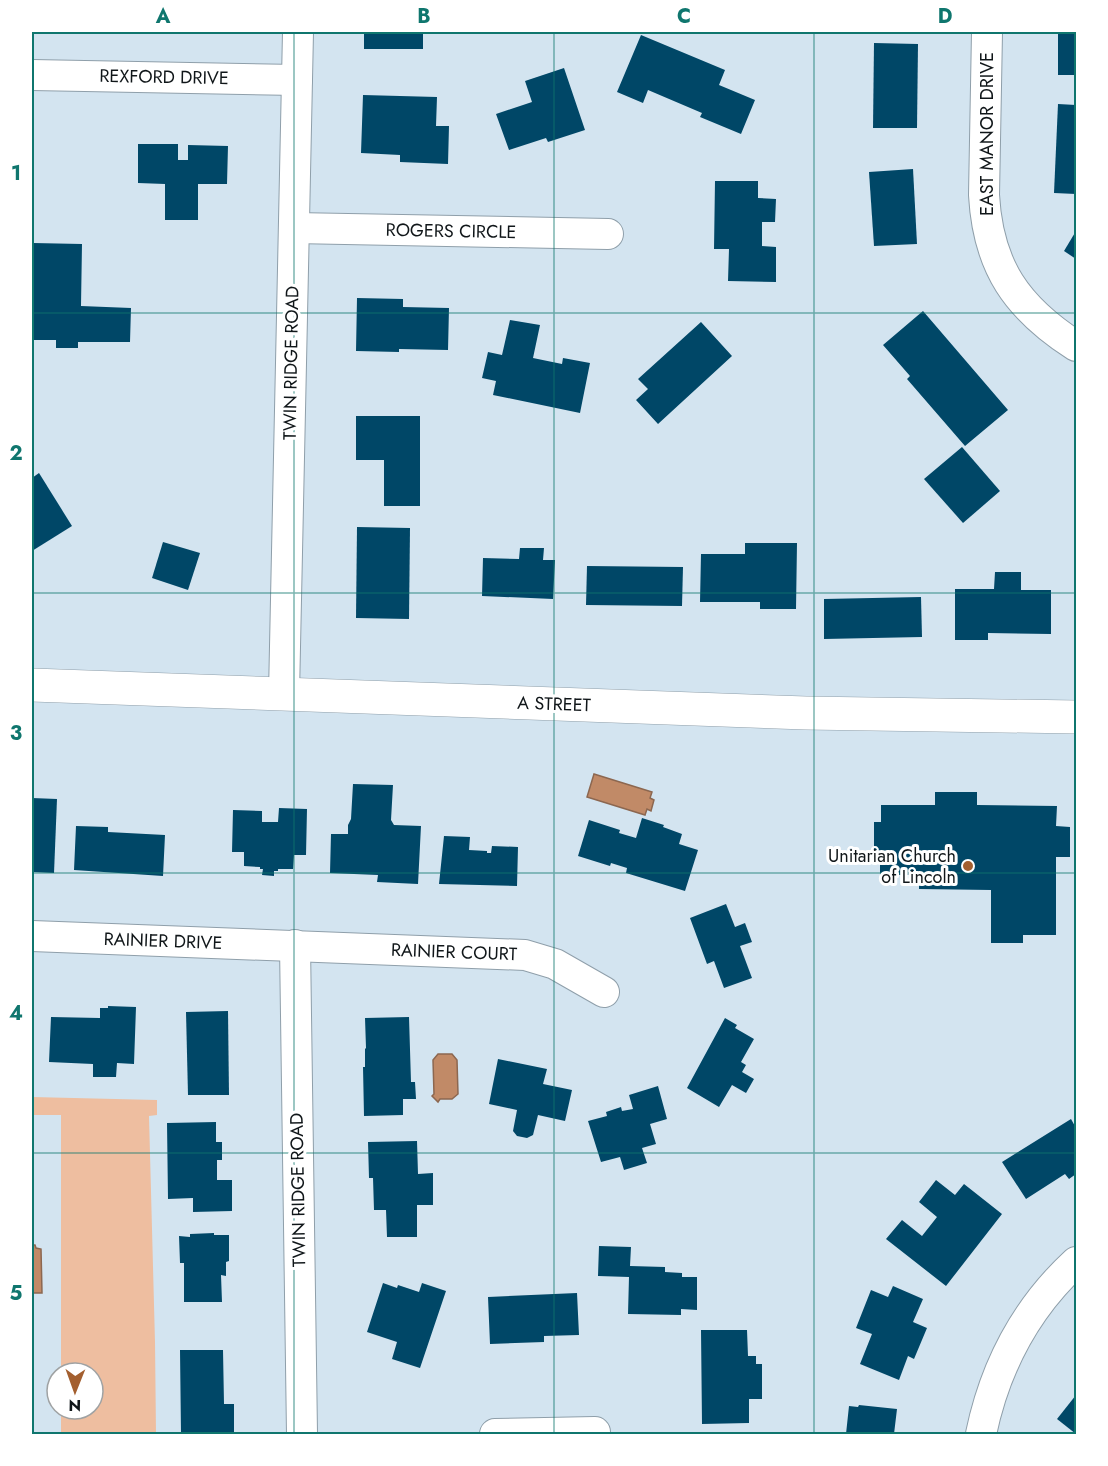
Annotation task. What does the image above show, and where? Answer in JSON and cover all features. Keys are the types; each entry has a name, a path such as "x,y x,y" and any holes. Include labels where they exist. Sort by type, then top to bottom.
{"main road":[{"name":"A STREET","path":"32,685 794,713 1077,717"}],"street":[{"name":"TWIN RIDGE ROAD","path":"284,694 298,32"},
{"name":"EAST MANOR DRIVE","path":"987,32 984,195 985,218 992,249 1009,284 1027,309 1050,329 1077,346"},
{"name":"REXFORD DRIVE","path":"32,75 297,80"},
{"name":"ROGERS CIRCLE","path":"294,228 608,234"},
{"name":"RAINIER DRIVE","path":"32,936 295,945"},
{"name":"TWIN RIDGE ROAD","path":"295,945 302,1434"},
{"name":"RAINIER COURT","path":"295,945 525,955 555,964 604,992"},
{"path":"981,1434 996,1378 1016,1336 1038,1303 1077,1262"},
{"path":"495,1434 595,1432"}],"shaded area":[{"path":"594,774 652,792 650,798 654,800 651,811 647,809 645,815 587,797"},
{"path":"438,1054 452,1054 457,1060 458,1094 452,1099 440,1099 438,1102 432,1096 434,1094 433,1060"},
{"path":"32,1097 157,1100 157,1115 149,1116 156,1434 61,1434 61,1421 105,1421 105,1361 61,1361 61,1115 32,1115"},
{"path":"32,1245 41,1249 42,1293 32,1293"}],"building":[{"path":"364,32 423,32 423,49 364,49"},
{"path":"1058,32 1076,32 1076,75 1058,75"},
{"path":"641,35 725,70 719,85 755,100 741,134 700,117 702,113 648,90 643,103 617,92"},
{"path":"874,43 918,44 917,128 873,128"},
{"path":"564,68 585,130 548,142 546,138 509,150 496,114 532,102 525,81"},
{"path":"363,95 437,97 436,126 449,126 448,164 400,162 400,155 361,153"},
{"path":"1058,104 1076,105 1076,194 1054,193"},
{"path":"138,144 178,144 178,160 188,160 188,145 228,146 227,184 198,184 198,220 165,220 165,184 138,183"},
{"path":"913,169 917,244 874,246 869,172"},
{"path":"715,181 758,181 758,198 776,199 775,222 762,222 762,246 776,247 776,282 728,281 729,249 714,249"},
{"path":"1076,231 1076,259 1064,251"},
{"path":"33,243 82,244 81,306 131,308 130,342 78,342 78,348 56,348 56,340 32,340"},
{"path":"357,298 403,299 403,307 449,308 448,350 356,351"},
{"path":"923,311 1008,410 965,446 907,379 910,376 883,345"},
{"path":"510,320 540,325 533,358 562,364 563,358 590,363 580,413 493,395 496,381 482,378 488,352 502,355"},
{"path":"701,322 732,356 658,424 636,400 648,389 638,379"},
{"path":"356,416 420,416 420,506 384,506 384,460 356,460"},
{"path":"962,447 1000,491 963,523 924,479"},
{"path":"39,473 72,526 32,551 32,478"},
{"path":"357,527 410,528 409,619 356,618"},
{"path":"163,542 200,553 188,590 152,578"},
{"path":"745,543 797,543 796,609 760,609 760,602 700,602 701,554 745,554"},
{"path":"520,548 544,548 543,560 555,560 553,599 482,596 483,558 519,559"},
{"path":"587,566 683,567 682,606 586,605"},
{"path":"995,572 1021,572 1021,590 1051,590 1051,634 988,633 988,640 955,640 955,589 994,589"},
{"path":"921,597 922,637 824,639 824,599"},
{"path":"353,784 393,785 391,820 394,825 421,826 418,884 377,882 378,875 330,873 331,834 348,834"},
{"name":"Unitarian Church of Lincoln","path":"935,792 977,792 977,805 1057,806 1056,826 1070,827 1070,857 1056,857 1056,935 1023,935 1023,943 991,943 991,890 919,889 919,875 880,875 880,855 874,855 874,822 881,822 881,805 935,805"},
{"path":"32,798 57,799 54,873 32,872"},
{"path":"279,808 307,809 306,855 294,855 293,869 278,869 274,871 274,876 262,875 263,869 260,867 244,866 244,852 232,852 233,810 262,811 262,822 278,822"},
{"path":"642,818 682,834 679,844 698,850 685,891 626,873 627,868 611,863 610,866 578,856 589,820 636,838"},
{"path":"76,826 108,827 108,832 165,835 163,876 74,870"},
{"path":"444,836 470,837 469,850 487,851 487,853 491,853 492,846 518,847 517,886 439,884"},
{"path":"726,904 735,927 745,923 752,942 740,946 752,978 724,988 714,961 707,964 690,918"},
{"path":"108,1006 136,1007 134,1064 117,1063 116,1077 93,1077 93,1064 49,1062 51,1017 100,1018 100,1008 108,1008"},
{"path":"228,1011 229,1095 188,1095 186,1012"},
{"path":"409,1017 411,1082 415,1082 416,1099 403,1099 403,1115 364,1116 365,1018"},
{"path":"725,1018 737,1025 735,1028 754,1039 741,1062 746,1065 742,1072 754,1079 746,1093 732,1085 719,1107 687,1088"},
{"path":"498,1059 547,1069 543,1084 572,1090 565,1121 538,1115 533,1135 527,1138 517,1136 513,1131 517,1110 489,1104"},
{"path":"658,1086 667,1119 650,1124 656,1144 642,1148 647,1163 624,1170 620,1157 601,1162 588,1121 607,1116 606,1112 621,1107 622,1111 633,1109 629,1095"},
{"path":"1071,1119 1076,1128 1076,1174 1069,1179 1065,1174 1026,1199 1002,1162"},
{"path":"216,1122 216,1142 222,1142 222,1160 217,1160 217,1180 232,1180 232,1211 193,1212 193,1198 168,1199 167,1123"},
{"path":"417,1141 418,1174 433,1173 433,1205 417,1205 417,1237 387,1237 386,1210 374,1210 373,1178 369,1178 368,1142"},
{"path":"936,1180 955,1195 964,1184 1002,1214 946,1286 886,1239 902,1220 922,1236 937,1217 919,1202"},
{"path":"214,1233 214,1235 229,1235 229,1261 226,1262 226,1276 221,1275 222,1302 184,1302 184,1263 180,1263 179,1236 190,1237 190,1234"},
{"path":"599,1246 631,1247 630,1266 665,1267 665,1272 682,1273 682,1277 697,1277 697,1310 681,1309 681,1315 628,1314 629,1277 598,1276"},
{"path":"383,1283 419,1292 422,1283 446,1291 420,1368 392,1359 397,1342 367,1332"},
{"path":"893,1286 923,1299 913,1322 927,1328 914,1359 908,1356 899,1380 860,1364 872,1334 856,1328 871,1290 888,1297"},
{"path":"577,1293 579,1335 544,1336 544,1342 490,1344 488,1297"},
{"path":"701,1330 747,1330 748,1356 756,1356 756,1364 762,1364 762,1399 749,1399 749,1423 702,1424"},
{"path":"180,1350 223,1350 224,1404 234,1404 234,1434 181,1434"},
{"path":"1076,1395 1076,1434 1057,1419"},
{"path":"859,1405 897,1409 894,1434 846,1434 849,1406 858,1407"}],"place":[{"name":"Unitarian Church of Lincoln","path":"968,866"}]}
